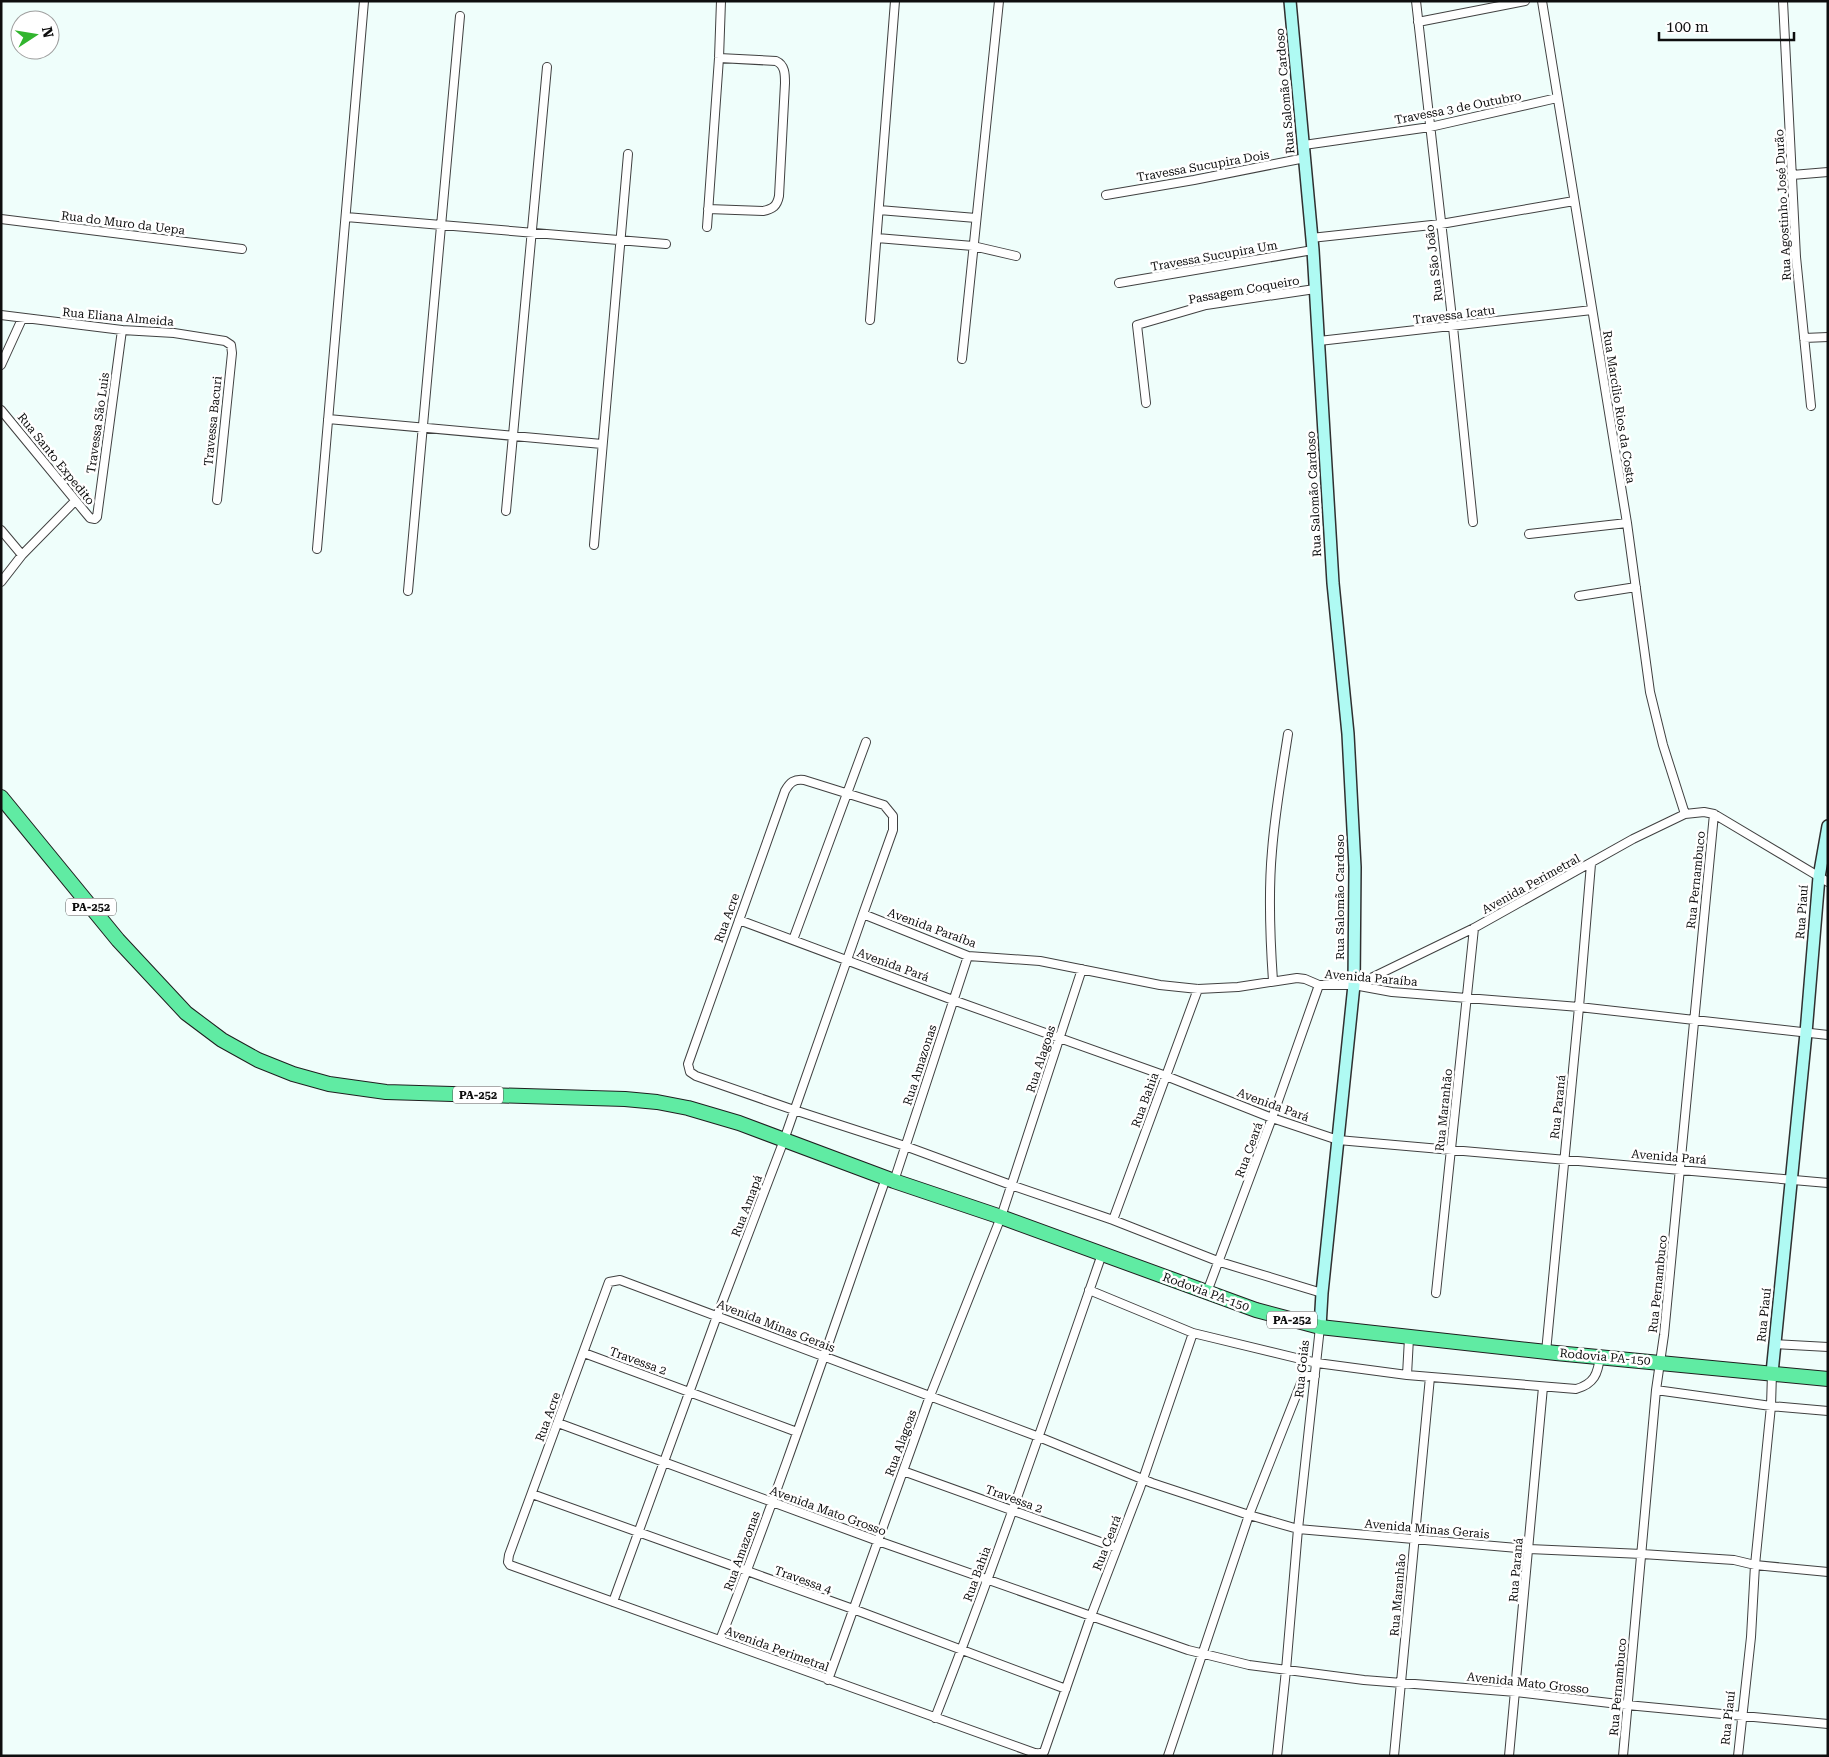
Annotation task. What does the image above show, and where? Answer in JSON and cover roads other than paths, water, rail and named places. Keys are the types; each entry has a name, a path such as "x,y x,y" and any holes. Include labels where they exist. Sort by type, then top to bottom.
{"highway":[{"name":"PA-252","path":"1,797 118,940 186,1013 222,1040 258,1060 293,1074 329,1084 386,1092 625,1098 657,1102 705,1113 784,1140"},
{"name":"Rodovia PA-150","path":"784,1140 1256,1310 1320,1327 1409,1338 1828,1379"}],"street":[{"path":"317,549 364,1"},
{"path":"707,227 719,58 721,1"},
{"path":"870,320 895,1"},
{"path":"962,359 999,1"},
{"name":"Rua Salomão Cardoso","path":"1290,1 1313,250 1333,583 1348,734 1353,809 1358,986"},
{"name":"Rua São João","path":"1416,1 1473,522"},
{"path":"1418,22 1525,1"},
{"name":"Rua Marcílio Rios da Costa","path":"1542,1 1627,523 1650,692 1663,745 1685,814"},
{"name":"Rua Agostinho José Durão","path":"1784,1 1797,266 1811,406"},
{"path":"408,592 460,16"},
{"path":"708,209 771,210 779,196 783,68 780,62 776,61 719,58"},
{"path":"506,511 547,67"},
{"name":"Travessa 3 de Outubro","path":"1304,145 1430,127 1557,98"},
{"path":"594,545 628,154"},
{"name":"Travessa Sucupira Dois","path":"1106,195 1305,158"},
{"path":"1792,175 1828,172"},
{"path":"1311,238 1441,224 1574,201"},
{"path":"879,210 976,218"},
{"path":"346,217 666,244"},
{"name":"Rua do Muro da Uepa","path":"1,218 242,249"},
{"path":"877,238 973,246 1016,256"},
{"name":"Travessa Sucupira Um","path":"1119,284 1313,250"},
{"name":"Passagem Coqueiro","path":"1146,403 1137,325 1206,306 1315,289"},
{"name":"Travessa Icatu","path":"1319,341 1592,310"},
{"name":"Rua Eliana Almeida","path":"1,315 122,330 174,333 224,341 231,345"},
{"path":"1,365 22,319"},
{"name":"Travessa São Luis","path":"95,519 97,517 122,330"},
{"path":"1804,338 1828,337"},
{"name":"Travessa Bacuri","path":"217,500 232,353 231,345"},
{"name":"Rua Santo Expedito","path":"1,410 75,501 88,516 95,519"},
{"path":"328,419 602,444"},
{"path":"1,582 22,555 75,501"},
{"path":"1529,534 1627,523"},
{"path":"1,530 22,555"},
{"path":"1579,596 1636,587"},
{"path":"1273,981 1270,879 1272,850 1288,734"},
{"path":"794,940 846,792 866,742"},
{"name":"Rua Acre","path":"794,1110 696,1076 690,1072 688,1064 785,791 790,783 798,780 846,792"},
{"name":"Rua Amapá","path":"613,1602 717,1316 784,1140 862,914 894,830 893,816 884,805 846,792"},
{"name":"Avenida Perimetral","path":"1358,986 1474,928 1633,839 1685,814 1704,812 1714,814"},
{"path":"1714,814 1823,879"},
{"name":"Rua Pernambuco","path":"1623,1756 1656,1390 1664,1335 1714,814"},
{"name":"Rua Piauí","path":"1738,1756 1751,1637 1771,1406 1772,1373 1828,826"},
{"name":"Rua Paraná","path":"1546,1352 1579,1007 1590,864"},
{"name":"Avenida Paraíba","path":"862,914 968,956 1040,961 1160,985 1198,989 1238,987 1290,978 1305,979 1318,985 1358,986 1392,992 1579,1007 1828,1035"},
{"name":"Avenida Pará","path":"739,920 953,1000 1166,1076 1272,1118 1338,1140 1828,1183"},
{"name":"Rua Maranhão","path":"1436,1293 1474,928"},
{"name":"Rua Amazonas","path":"720,1640 747,1572 890,1179 905,1146 968,956"},
{"name":"Rua Alagoas","path":"828,1680 930,1396 1001,1218 1082,969"},
{"name":"Rua Ceará","path":"1207,1292 1220,1262 1318,985"},
{"name":"Rua Goiás","path":"1277,1756 1338,1140 1358,986"},
{"name":"Rua Bahia","path":"1113,1220 1198,989"},
{"path":"794,1110 905,1146 1113,1220 1220,1262 1322,1293"},
{"name":"Rua Bahia","path":"935,1718 1039,1437 1102,1254"},
{"name":"Rua Acre","path":"510,1565 508,1562 509,1555 607,1287 609,1282 614,1280"},
{"name":"Avenida Minas Gerais","path":"614,1280 620,1280 930,1396"},
{"path":"1089,1290 1193,1334 1317,1363 1407,1375 1576,1389 1588,1384 1596,1375 1600,1356"},
{"name":"Rua Ceará","path":"1040,1755 1044,1752 1091,1616 1140,1488 1193,1334"},
{"path":"1407,1375 1409,1338"},
{"path":"1775,1344 1828,1347"},
{"name":"Travessa 2","path":"584,1353 797,1432"},
{"path":"1168,1756 1249,1515 1303,1378 1315,1376"},
{"name":"Rua Maranhão","path":"1394,1756 1430,1376"},
{"name":"Rua Paraná","path":"1509,1756 1543,1387"},
{"path":"1656,1390 1828,1412"},
{"path":"930,1396 1039,1437"},
{"name":"Avenida Mato Grosso","path":"558,1423 878,1541 1091,1616 1203,1654 1249,1665 1402,1683 1516,1692 1627,1705 1828,1724"},
{"name":"Avenida Minas Gerais","path":"1039,1437 1142,1478 1249,1515 1298,1529 1529,1550 1642,1554 1734,1560 1756,1565 1828,1572"},
{"name":"Travessa 2","path":"903,1470 1117,1548"},
{"name":"Travessa 4","path":"532,1494 853,1609 1066,1689"},
{"name":"Avenida Perimetral","path":"510,1565 1040,1755"}]}
